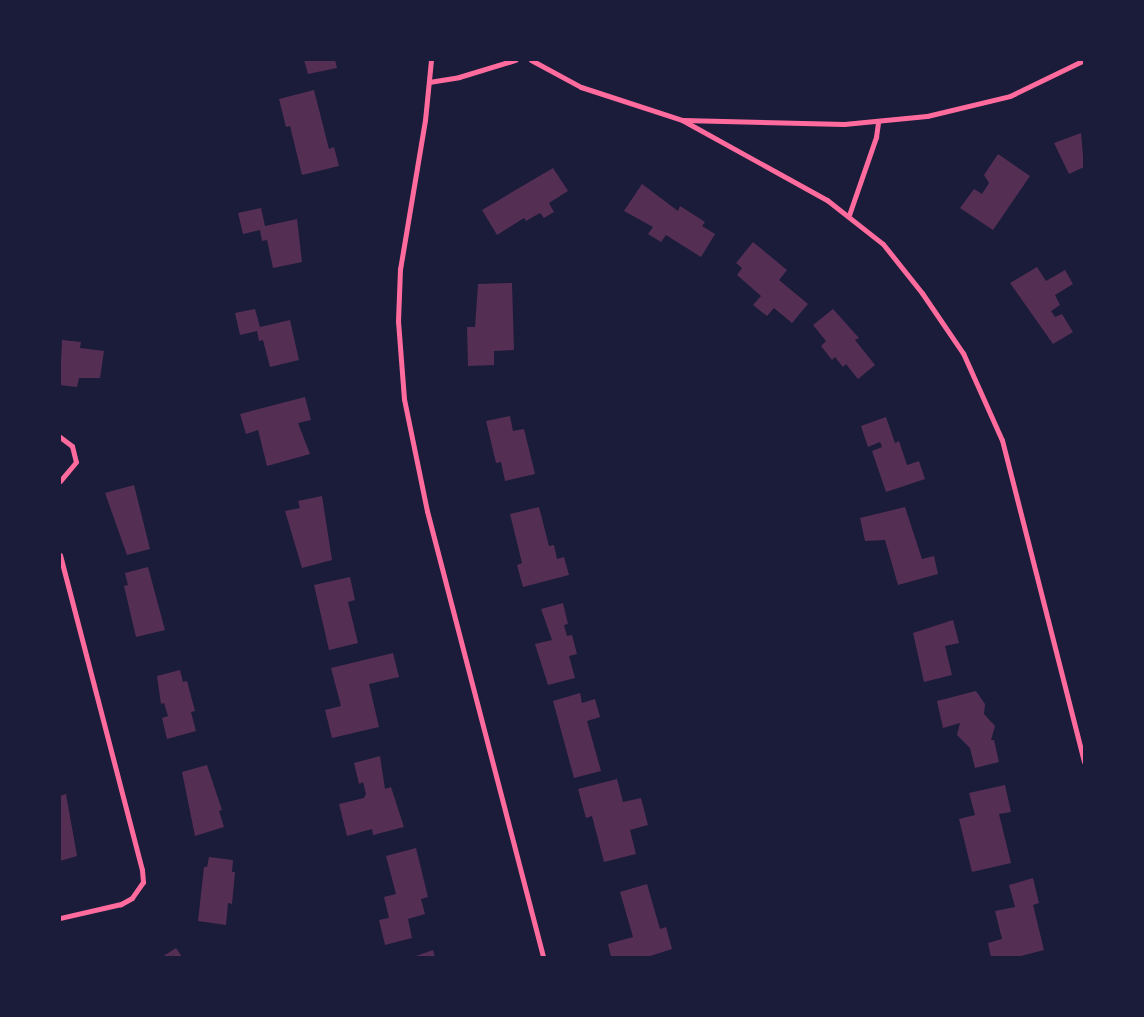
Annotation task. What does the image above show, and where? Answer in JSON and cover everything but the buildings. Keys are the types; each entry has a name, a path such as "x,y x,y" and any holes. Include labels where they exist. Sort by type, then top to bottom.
{"street":[{"path":"431,60 400,269 398,321 404,399 427,511 543,957"},
{"path":"429,82 459,77 515,60"},
{"path":"531,60 581,86 682,120 796,182 849,215 882,244 922,293 963,353 986,398 1019,497 1084,762"},
{"path":"682,120 878,122 946,113 1010,96 1084,60"},
{"path":"849,215 876,137 878,122"},
{"path":"60,437 72,446 76,462 60,481"},
{"path":"60,555 143,882 132,898 121,904 60,918"}]}
